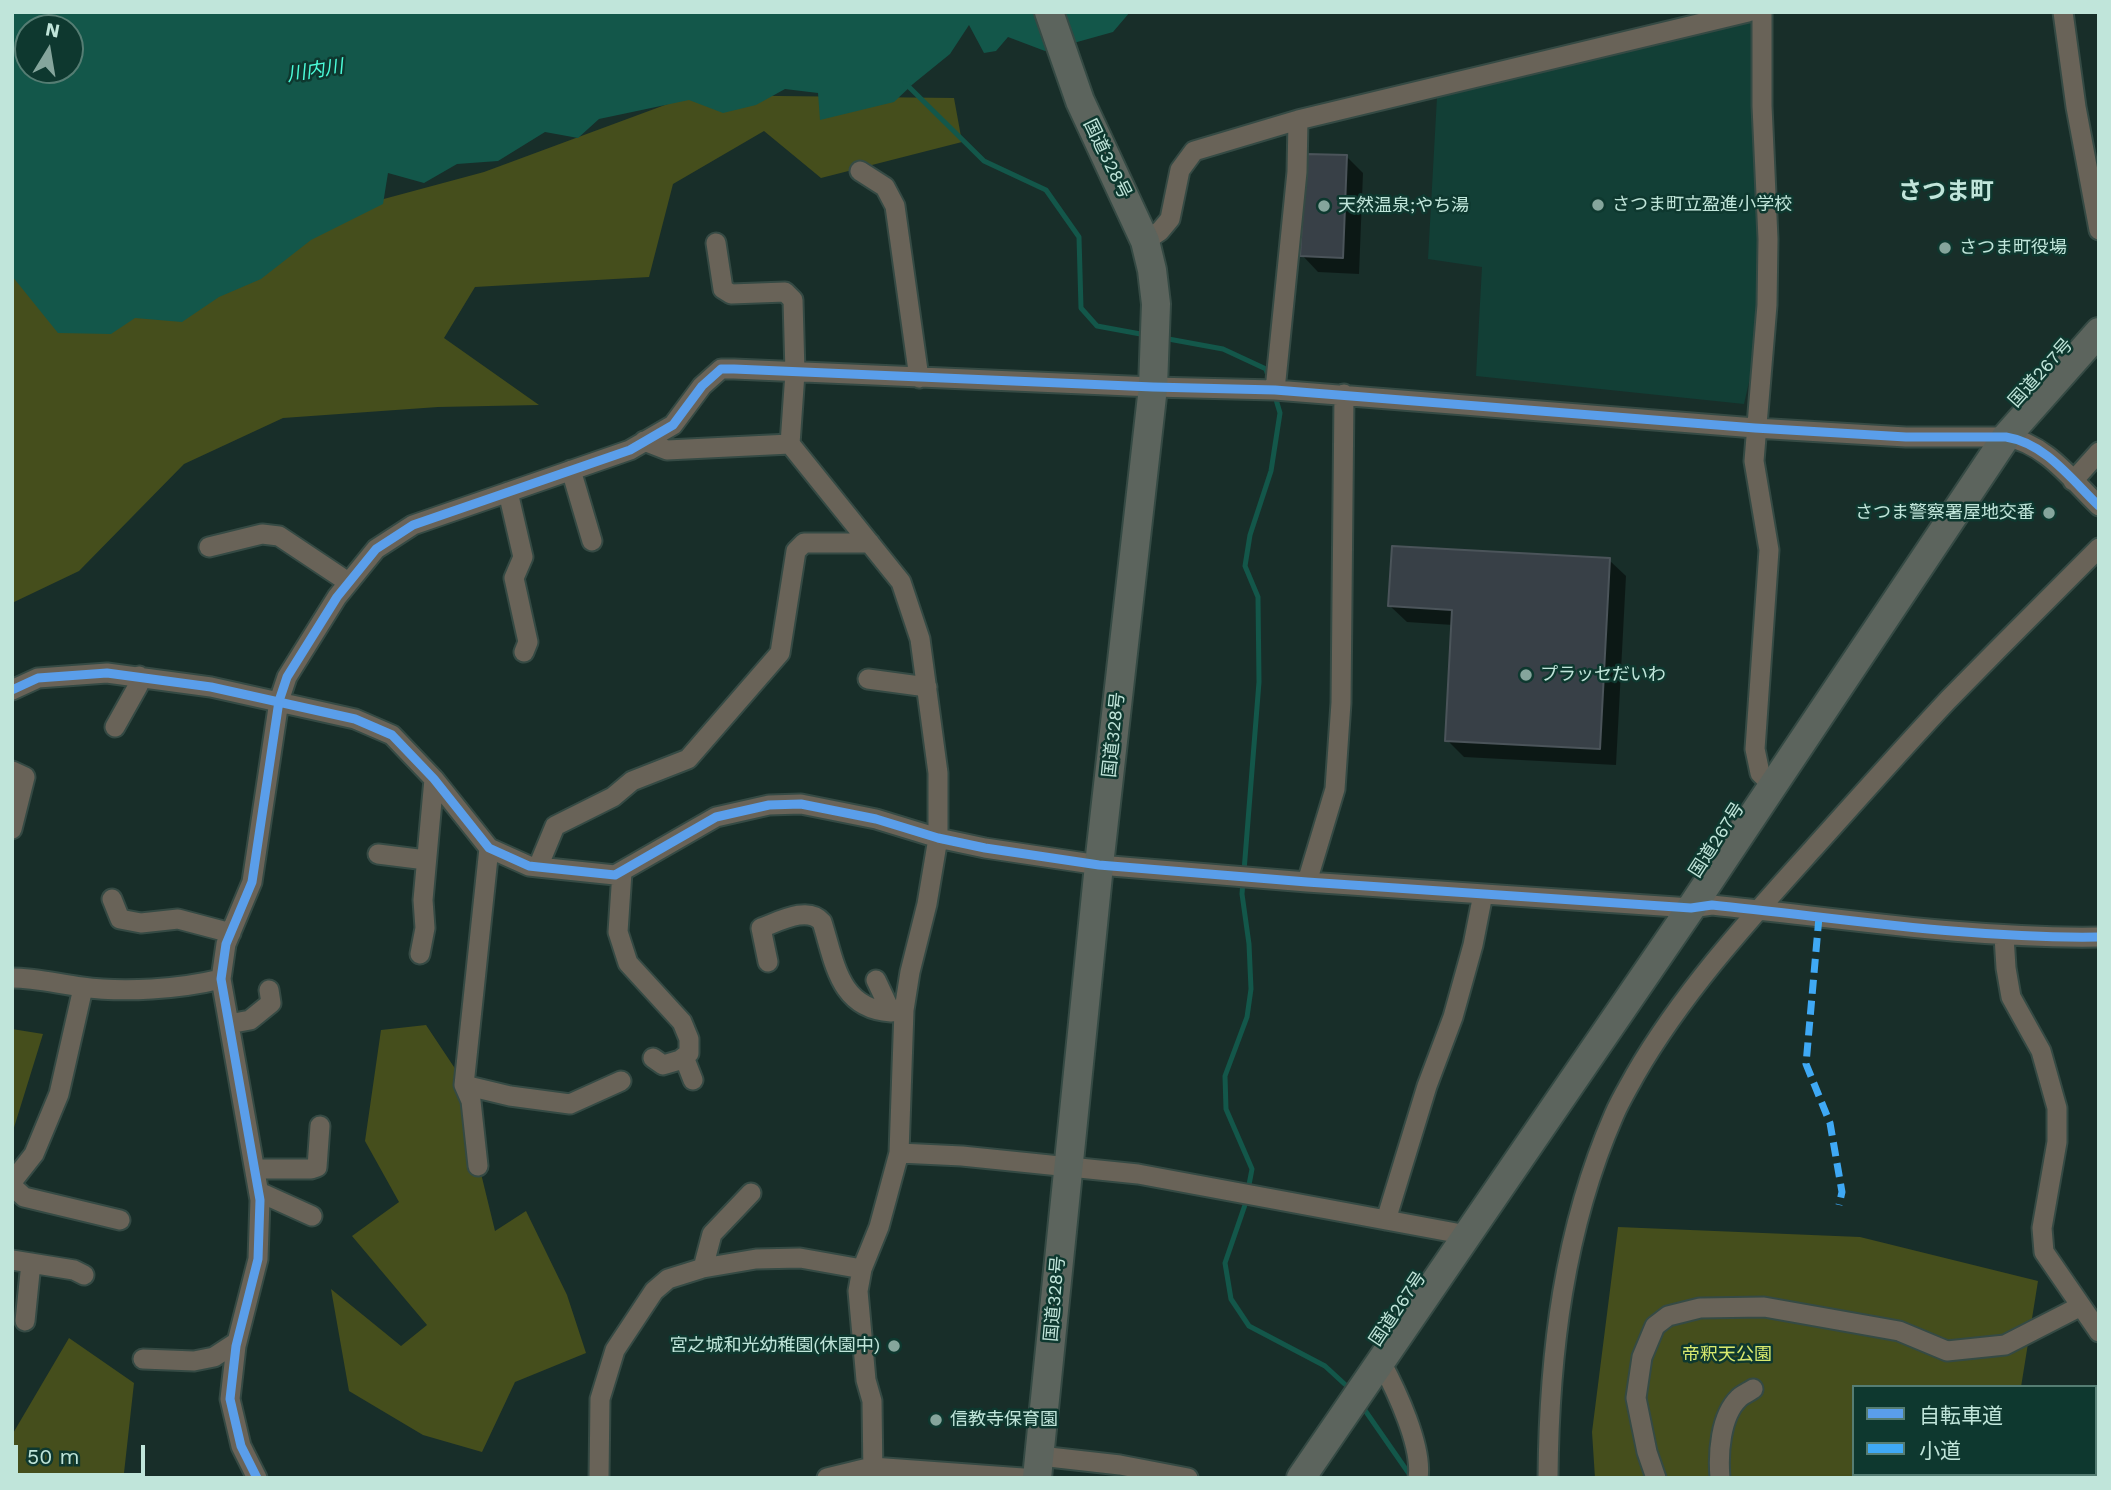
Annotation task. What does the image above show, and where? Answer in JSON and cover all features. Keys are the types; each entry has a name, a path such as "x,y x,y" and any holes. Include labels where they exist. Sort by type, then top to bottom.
{"highway":[{"name":"国道328号","path":"1033,1470 1153,387 1156,304 1153,270 1145,240 1080,101 1049,12"},
{"name":"国道267号","path":"1301,1478 1691,908 2006,437 2099,332"}],"street":[{"path":"1145,240 1160,232 1170,219 1180,170 1194,150 1297,120 1748,12"},
{"path":"1762,12 1768,252 1754,461 1769,550 1755,749 1760,773 1772,785"},
{"path":"2063,12 2076,107 2099,230"},
{"path":"1275,390 1297,172 1297,120"},
{"path":"860,171 886,187 895,206 919,378"},
{"path":"716,243 723,289 731,294 785,292 793,300 795,373 790,444 901,582 920,639 927,687 939,785 938,838 927,904 897,1011 899,1153 879,1227 862,1269 858,1291 866,1380 873,1401 873,1472"},
{"path":"257,1478 241,1446 230,1399 237,1342 258,1259 259,1192 221,979 226,944 252,882 279,701 287,677 348,582 376,549 413,525 630,450 673,425 702,386 721,369 1275,390 1755,428 1906,437 2006,437 2018,439 2042,451 2099,506"},
{"path":"1307,882 1335,789 1341,703 1345,394"},
{"path":"644,441 667,450 790,444"},
{"path":"2073,481 2099,452"},
{"path":"571,470 592,541"},
{"path":"509,492 523,557 514,578 528,642 524,652"},
{"path":"209,547 262,534 279,536 348,582"},
{"path":"538,867 555,826 613,797 632,781 688,759 780,653 796,551 804,543 870,543"},
{"path":"1548,1478 1556,1330 1583,1196 1615,1112 1654,1042 1682,1002 1758,910 1947,702 2099,548"},
{"path":"12,690 38,678 107,673 139,676 279,701 355,719 392,735 434,779 489,848 529,866 615,876 716,817 769,806 801,804 876,819 938,838 1099,866 1691,908 1712,905 2004,936 2099,937"},
{"path":"115,727 138,687 139,676"},
{"path":"868,679 927,687"},
{"path":"12,771 24,776 12,829"},
{"path":"420,954 425,928 423,900 434,779"},
{"path":"478,1166 471,1101 464,1085 489,848"},
{"path":"377,854 426,860"},
{"path":"622,872 618,932 628,963 682,1022 689,1039 689,1053 680,1060 663,1065 653,1058"},
{"path":"1386,1220 1427,1086 1453,1017 1473,944 1483,894"},
{"path":"112,899 120,919 141,923 178,919 231,933"},
{"path":"768,962 759,921 806,914 817,916 822,922 847,993 860,1004 875,1011 897,1011"},
{"path":"2004,936 2011,997 2041,1051 2057,1108 2057,1142 2042,1228 2044,1252 2099,1332"},
{"path":"12,978 33,978 83,988 126,989 198,985 221,979"},
{"path":"876,980 897,1011"},
{"path":"83,988 59,1094 34,1154 12,1184 24,1197 120,1220"},
{"path":"229,1024 250,1020 271,1003 269,990"},
{"path":"684,1057 693,1080"},
{"path":"464,1085 510,1096 570,1104 621,1081"},
{"path":"255,1169 317,1167 320,1126"},
{"path":"899,1153 1138,1174 1467,1235"},
{"path":"259,1192 312,1216"},
{"path":"703,1268 712,1234 751,1193"},
{"path":"599,1478 600,1399 615,1350 654,1291 668,1279 703,1268 756,1259 800,1258 862,1269"},
{"path":"25,1321 22,1262 74,1270 84,1275"},
{"path":"1656,1478 1647,1452 1636,1398 1642,1357 1655,1326 1668,1316 1700,1308 1764,1307 1899,1331 1947,1351 2005,1345 2081,1306"},
{"path":"143,1359 194,1361 214,1357 237,1342"},
{"path":"1381,1362 1394,1387 1417,1451 1420,1465 1418,1478"},
{"path":"1720,1478 1718,1456 1727,1419 1738,1399 1754,1389"},
{"path":"827,1478 873,1472 1033,1470 1120,1465 1188,1478"},
{"path":"2097,1478 2099,1467"}],"shaded area":[{"name":"さつま町立盈進小学校","path":"1761,12 1770,152 1755,356 1744,404 1476,376 1482,267 1428,259 1438,79"}],"green space":[{"path":"692,95 954,98 962,142 821,178 764,131 673,184 649,277 475,287 444,338 539,405 438,407 283,418 184,464 79,571 12,603 12,265 250,235 484,172"},
{"path":"426,1025 472,1094 477,1157 495,1231 526,1211 567,1295 586,1353 515,1382 482,1452 423,1435 349,1391 331,1289 401,1346 427,1325 352,1236 399,1202 365,1141 381,1030"},
{"path":"12,1029 43,1034 12,1134"},
{"name":"帝釈天公園","path":"1618,1227 1860,1237 2038,1281 2021,1385 1852,1385 1852,1476 1980,1478 1595,1478 1592,1432"},
{"path":"69,1338 134,1383 122,1478 12,1478 12,1435"}],"water":[{"name":"川内川","path":"12,12 1130,12 1113,32 1045,51 1008,37 996,51 984,53 969,25 950,54 894,102 820,120 818,93 785,89 756,105 723,113 689,100 599,119 578,138 545,132 498,161 457,164 424,183 388,173 383,204 311,240 261,279 219,297 182,322 135,318 111,334 58,333 12,276"}],"building":[{"name":"天然温泉;やち湯","path":"1306,154 1347,155 1343,258 1300,256"},
{"name":"プラッセだいわ","path":"1392,546 1610,558 1600,749 1445,741 1452,610 1388,606"}],"waterway":[{"path":"905,83 984,161 1046,190 1079,237 1081,308 1097,326 1146,335"},
{"path":"1163,338 1223,349 1266,369 1268,376"},
{"path":"1244,871 1259,682 1258,597 1245,566 1250,535 1271,471 1280,413 1275,396"},
{"path":"1243,881 1251,989 1247,1017 1225,1076 1226,1109 1252,1169 1248,1190"},
{"path":"1247,1199 1225,1263 1231,1299 1249,1326 1325,1366 1350,1389"},
{"path":"1362,1406 1412,1478"}],"marked path":[{"path":"1819,917 1806,1064 1830,1123 1842,1192 1839,1205"}],"cycle path":[{"path":"257,1478 241,1446 230,1399 236,1346 258,1259 260,1200 221,979 226,944 252,882 279,701 287,677 337,597 376,549 413,525 630,450 673,425 702,386 721,369 1275,390 1755,428 1906,437 2006,437 2045,454 2099,506"},
{"path":"12,690 38,678 107,673 211,687 355,719 392,735 434,779 489,848 529,866 615,875 716,817 769,805 801,804 876,819 938,838 985,848 1099,865 1691,908 1712,905 2002,935 2099,937"}],"place":[{"name":"さつま町立盈進小学校","path":"1598,205"},
{"name":"天然温泉;やち湯","path":"1324,206"},
{"name":"さつま町役場","path":"1945,248"},
{"name":"さつま警察署屋地交番","path":"2049,513"},
{"name":"プラッセだいわ","path":"1526,675"},
{"name":"宮之城和光幼稚園(休園中)","path":"894,1346"},
{"name":"信教寺保育園","path":"936,1420"}],"district":[{"name":"さつま町","path":"1946,192"}]}
